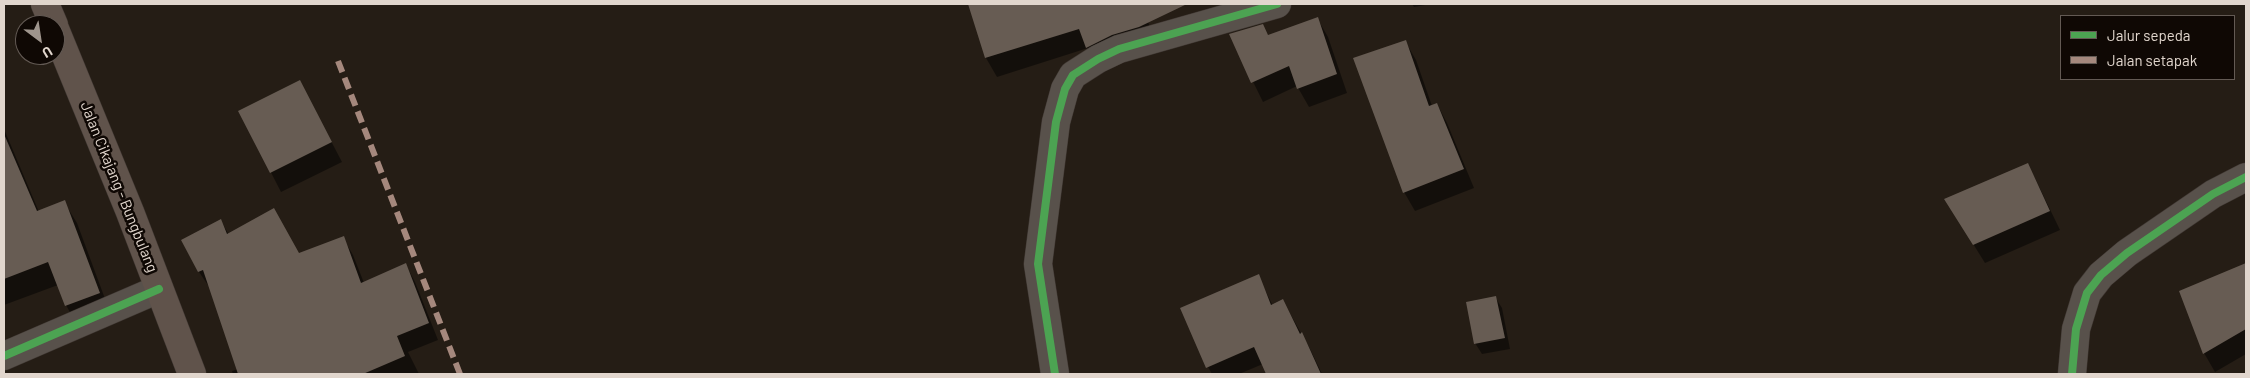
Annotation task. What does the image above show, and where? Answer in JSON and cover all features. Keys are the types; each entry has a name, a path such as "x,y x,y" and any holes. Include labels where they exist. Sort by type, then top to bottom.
{"main road":[{"name":"Jalan Cikajang - Bungbulang","path":"65,53 130,212 192,374"}],"street":[{"path":"1055,374 1038,264 1056,122 1065,89 1073,75 1098,59 1119,49 1277,4"},
{"path":"2072,374 2076,329 2087,293 2101,275 2127,253 2213,194 2246,178"},
{"path":"4,356 159,289"}],"building":[{"path":"968,4 1187,4 1139,27 1112,35 1086,48 1079,29 985,58"},
{"path":"1318,17 1337,74 1297,89 1289,66 1251,83 1229,34 1263,24 1268,35"},
{"path":"1406,40 1429,106 1437,103 1464,169 1403,193 1353,58"},
{"path":"300,80 332,142 270,173 238,111"},
{"path":"4,134 37,211 65,200 100,293 65,306 48,262 4,279"},
{"path":"2028,163 2050,211 1973,245 1944,199"},
{"path":"274,208 299,253 344,236 361,283 406,263 429,323 397,336 405,356 363,374 238,374 203,270 198,272 181,240 221,219 227,234"},
{"path":"2246,263 2246,329 2203,354 2179,291"},
{"path":"1259,274 1271,305 1283,299 1300,334 1302,332 1321,374 1266,374 1254,347 1206,368 1180,308"},
{"path":"1496,296 1505,338 1474,344 1466,302"}],"marked path":[{"path":"338,61 460,374"}],"cycle path":[{"path":"1055,374 1038,264 1056,122 1065,89 1073,75 1098,59 1119,49 1277,4"},
{"path":"2072,374 2076,329 2087,293 2101,275 2127,253 2213,194 2246,177"},
{"path":"4,356 159,289"}]}
